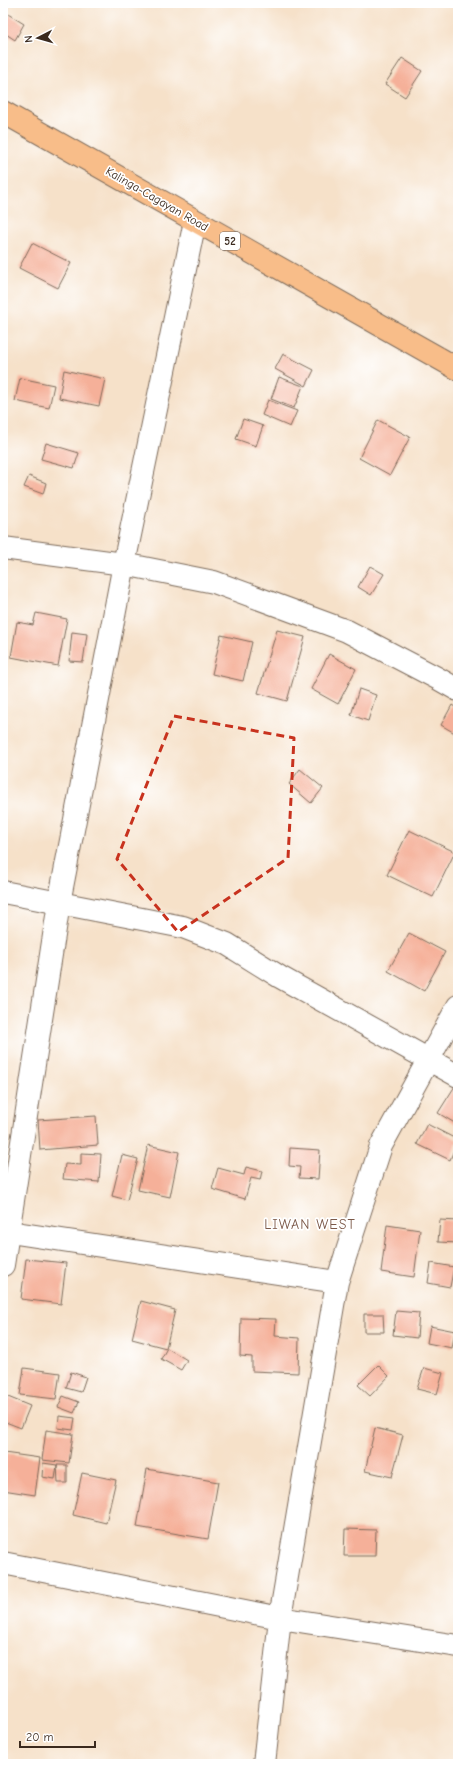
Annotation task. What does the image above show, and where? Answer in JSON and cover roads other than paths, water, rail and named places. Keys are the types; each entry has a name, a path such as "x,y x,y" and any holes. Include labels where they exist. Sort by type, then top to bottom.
{"highway":[{"name":"Kalinga-Cagayan Road","path":"3,112 458,369"}],"street":[{"path":"3,1265 6,1232 59,903 124,564 195,221"},
{"path":"3,548 124,564 214,582 347,631 458,690"},
{"path":"3,892 183,927 226,944 280,977 458,1076"},
{"path":"264,1764 280,1618 337,1282 381,1146 458,1006"},
{"path":"6,1232 337,1282"},
{"path":"3,1563 280,1618 458,1646"}],"district":[{"name":"LIWAN WEST","path":"310,1224"}]}
